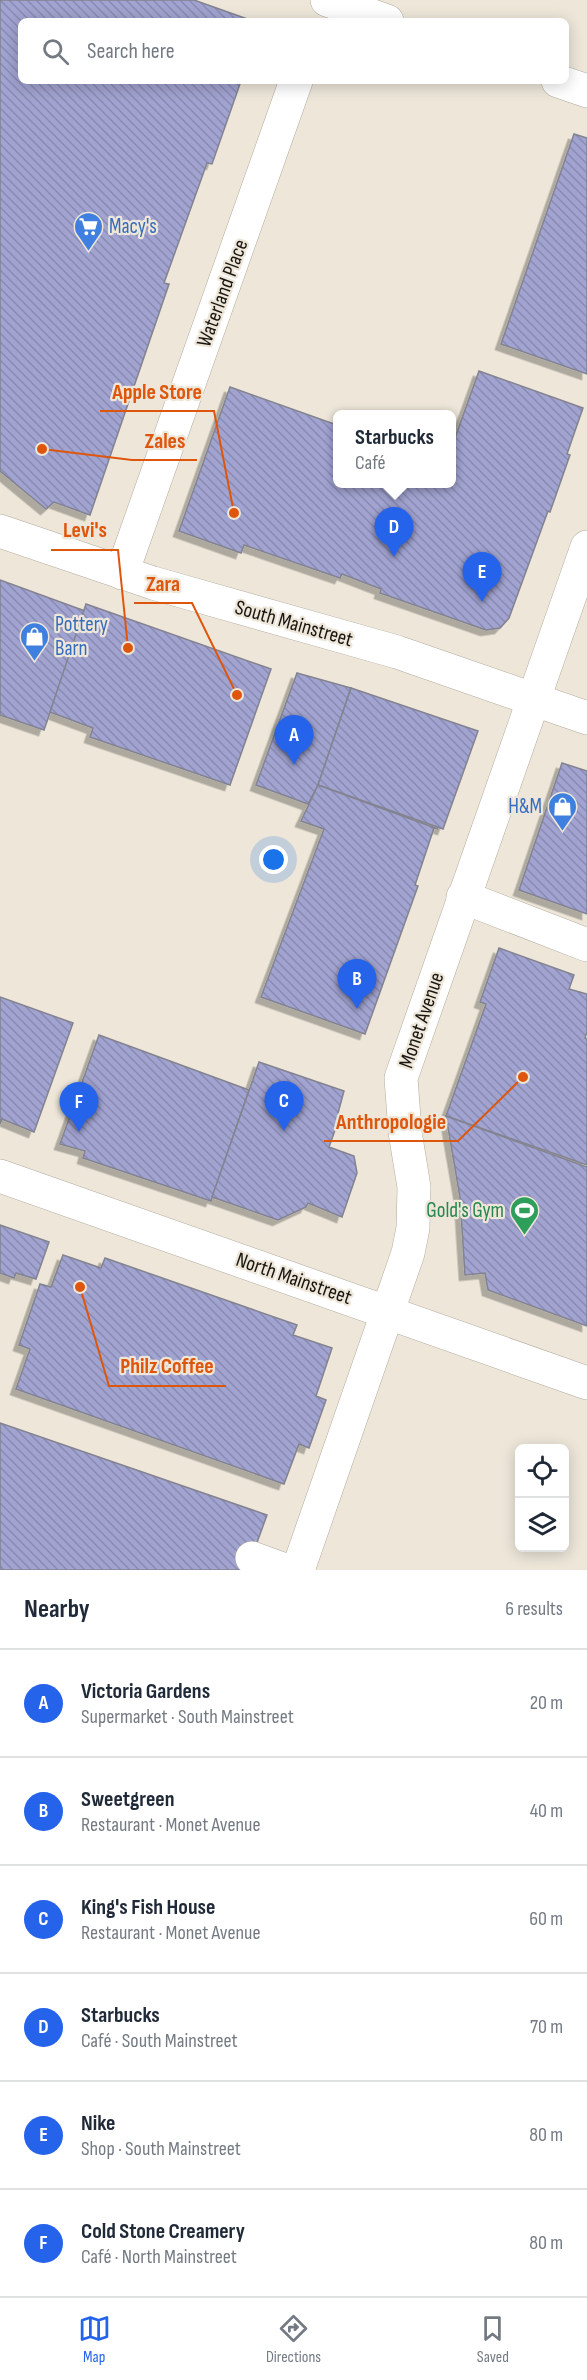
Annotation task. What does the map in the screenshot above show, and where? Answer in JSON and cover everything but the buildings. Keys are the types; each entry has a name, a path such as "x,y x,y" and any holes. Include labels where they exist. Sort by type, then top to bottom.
{"street":[{"path":"317,18 326,0 378,18"},
{"name":"Waterland Place","path":"122,573 295,84"},
{"path":"567,84 587,91"},
{"name":"South Mainstreet","path":"0,531 122,573 397,652 587,718"},
{"name":"Monet Avenue","path":"298,1570 408,1253 415,1207 401,1078 587,547"},
{"path":"463,897 587,945"},
{"name":"North Mainstreet","path":"0,1176 587,1383"},
{"path":"252,1558 285,1570"}],"place":[{"name":"Macy's","path":"88,252"},
{"name":"Zales","path":"42,449"},
{"name":"Apple Store","path":"234,513"},
{"name":"Starbucks","path":"394,557"},
{"name":"Nike","path":"482,602"},
{"name":"Levi's","path":"128,648"},
{"name":"Pottery Barn","path":"34,662"},
{"name":"Zara","path":"237,695"},
{"name":"Victoria Gardens","path":"294,765"},
{"name":"H&M","path":"563,832"},
{"name":"Sweetgreen","path":"357,1009"},
{"name":"Anthropologie","path":"523,1077"},
{"name":"King's Fish House","path":"284,1131"},
{"name":"Cold Stone Creamery","path":"79,1132"},
{"name":"Gold's Gym","path":"525,1236"},
{"name":"Philz Coffee","path":"80,1287"}]}
